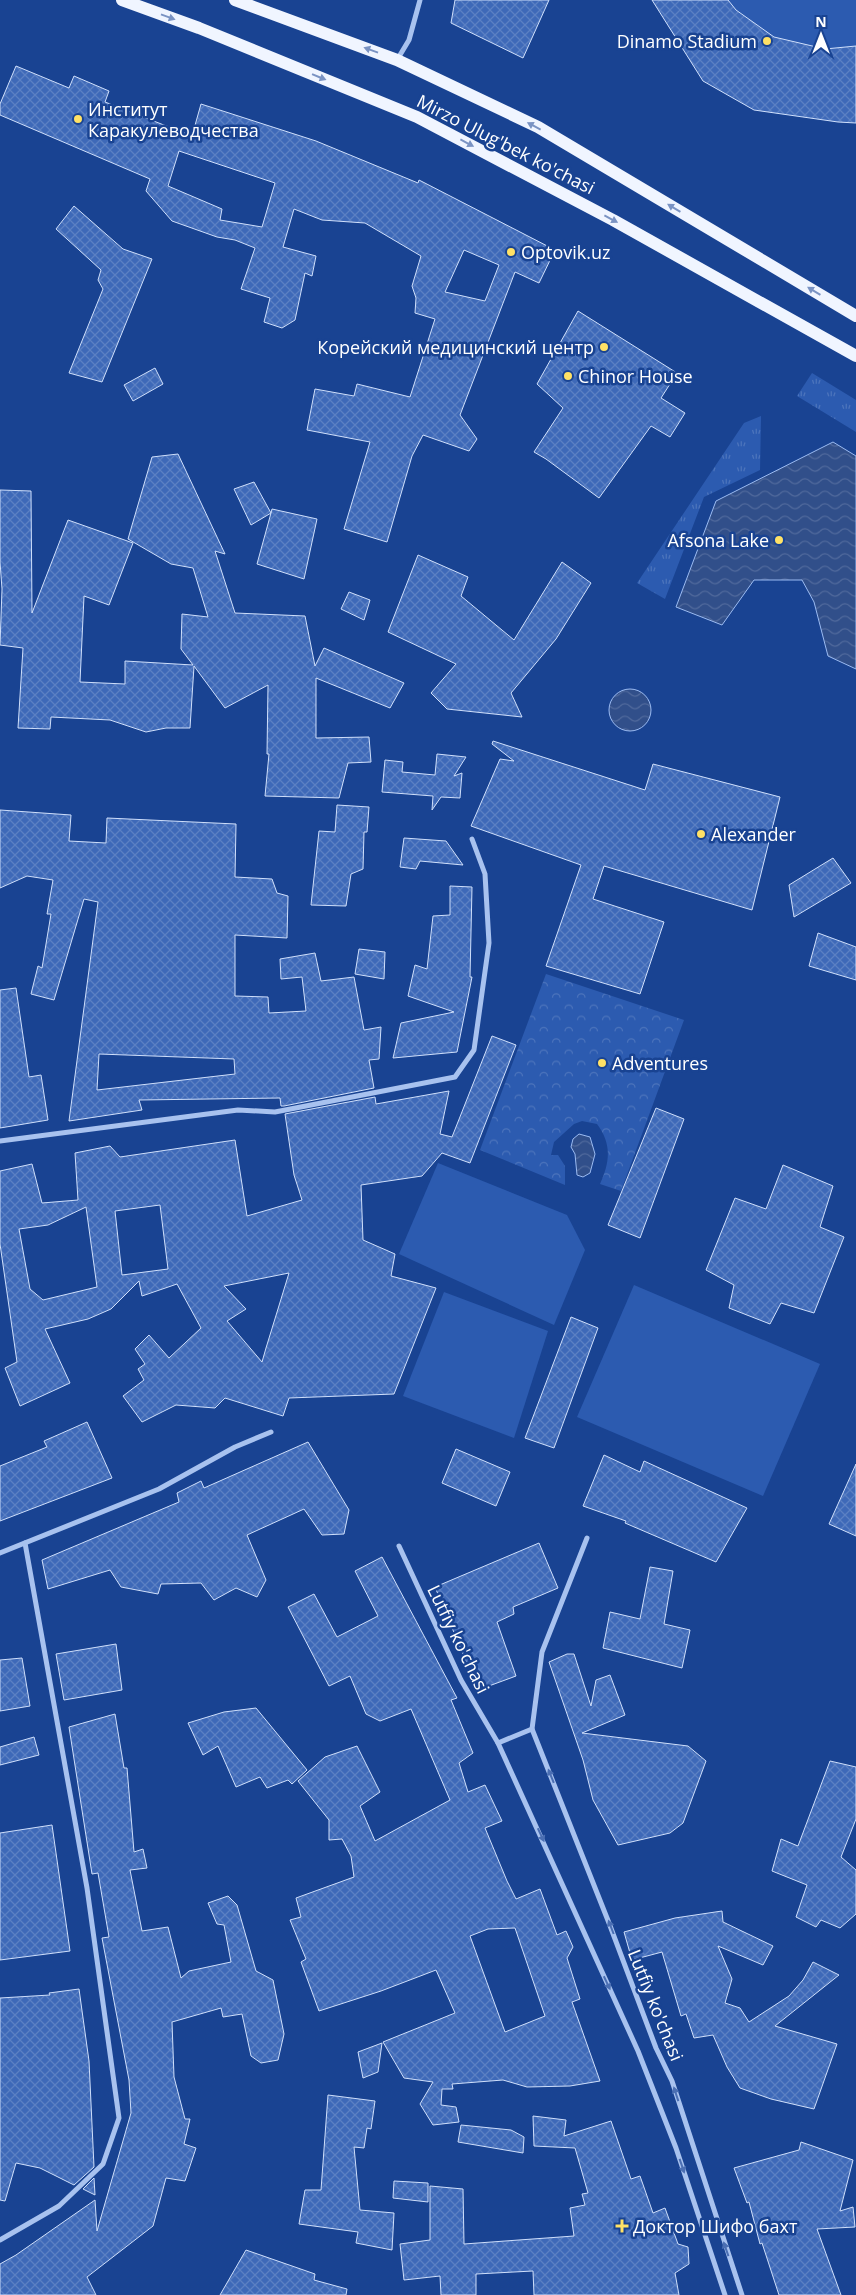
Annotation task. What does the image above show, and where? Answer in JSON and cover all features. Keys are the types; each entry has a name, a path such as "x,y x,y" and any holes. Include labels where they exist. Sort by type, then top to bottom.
{"main road":[{"name":"Mirzo Ulug'bek ko'chasi","path":"122,0 199,28 417,116 631,230 856,356"},
{"name":"Mirzo Ulug'bek ko'chasi","path":"235,0 397,60 538,127 856,316"}],"street":[{"path":"397,60 409,40 420,0"},
{"path":"0,1141 238,1110 275,1112 455,1077 474,1050 489,943 486,874 472,838"},
{"path":"0,1553 159,1489 235,1447 271,1432"},
{"name":"Lutfiy ko'chasi","path":"587,1538 542,1652 532,1729 610,1923 656,2048 672,2081 742,2295"},
{"path":"0,2240 59,2206 103,2164 119,2118 87,1888 25,1543"},
{"name":"Lutfiy ko'chasi","path":"399,1546 461,1680 498,1743 638,2051 676,2148 725,2295"},
{"path":"498,1743 532,1729"}],"green space":[{"name":"Dinamo Stadium","path":"652,0 856,0 856,123 754,110 703,81"},
{"path":"812,373 856,400 856,432 797,396"},
{"path":"761,416 760,470 704,497 665,599 637,583 744,423"},
{"path":"546,974 684,1020 621,1191 600,1184 606,1168 608,1153 602,1131 597,1124 582,1121 574,1124 554,1142 551,1155 558,1155 565,1166 565,1185 480,1150"},
{"path":"438,1163 567,1215 585,1250 554,1325 399,1254"},
{"path":"634,1285 820,1364 763,1496 577,1417"},
{"path":"444,1292 548,1331 514,1438 403,1396"}],"water":[{"name":"Afsona Lake","path":"833,442 856,456 856,669 828,656 814,602 802,580 754,580 722,625 676,607 716,501"},
{"path":"634,689 642,692 648,698 651,710 648,722 642,728 626,731 618,728 612,722 609,706 612,698 618,692"},
{"path":"579,1134 590,1137 595,1154 590,1173 583,1177 577,1175 575,1154 571,1147 573,1139"}],"building":[{"path":"455,0 549,0 523,58 451,23"},
{"name":"Dinamo Stadium","path":"652,0 728,0 736,10 774,37 825,49 856,46 856,123 754,110 703,81"},
{"path":"16,66 69,88 74,76 109,91 105,102 192,136 201,104 316,141 418,183 419,180 555,250 539,283 515,272 460,415 477,439 469,451 423,435 412,456 387,542 344,529 370,442 307,430 315,389 354,396 357,384 410,397 435,319 415,313 416,298 412,286 421,256 365,223 322,220 294,209 283,247 316,256 312,276 305,273 295,320 282,328 264,322 270,298 241,289 255,248 172,221 146,191 150,179 0,115 0,104","holes":["179,151 275,183 262,227 220,220 222,209 168,186","464,250 499,265 485,301 445,292"]},
{"path":"74,206 123,249 152,259 102,382 69,373 103,289 98,280 101,270 56,229"},
{"path":"578,311 677,373 661,398 685,413 670,437 651,426 599,498 534,452 563,408 537,384"},
{"path":"155,368 163,384 133,401 124,385"},
{"path":"178,454 225,554 215,551 235,613 305,616 315,666 324,648 404,683 390,708 316,678 316,738 369,737 371,762 348,763 339,798 265,796 269,754 267,754 268,685 225,708 194,666 190,728 166,728 146,732 110,720 51,717 50,729 18,728 23,648 0,645 2,589 0,490 31,491 32,613 68,520 133,543 109,605 84,596 80,682 125,684 125,661 193,665 181,649 182,614 208,617 193,568 171,564 128,539 152,457"},
{"path":"254,482 271,513 251,525 234,489"},
{"path":"272,509 317,519 304,579 257,564"},
{"path":"418,555 468,577 461,596 514,640 562,562 591,583 556,639 511,693 522,717 447,709 431,693 456,664 388,632"},
{"path":"349,592 370,600 364,620 341,609"},
{"path":"493,741 645,790 653,764 780,797 752,910 604,866 593,899 664,922 640,994 546,966 581,865 471,826 500,759 514,761 492,744"},
{"path":"437,754 466,757 454,776 462,773 460,798 441,797 432,810 433,796 382,792 385,760 403,762 402,772 435,775"},
{"path":"337,805 369,807 367,832 364,832 363,869 351,874 346,906 311,905 319,831 335,832"},
{"path":"0,810 71,815 69,841 106,843 107,818 236,824 235,877 272,879 277,893 288,896 287,938 235,935 235,996 268,997 269,1013 306,1011 302,977 281,979 280,959 315,953 321,981 354,977 364,1030 381,1027 379,1059 369,1060 374,1088 284,1106 281,1106 280,1098 139,1100 142,1110 69,1121 98,902 84,899 54,1000 31,994 38,966 42,968 51,914 47,914 53,880 27,876 0,888","holes":["99,1054 234,1059 235,1074 97,1090"]},
{"path":"404,838 446,841 463,865 420,861 416,869 400,867"},
{"path":"833,858 851,883 794,917 789,885"},
{"path":"450,886 472,887 470,977 472,977 457,1052 393,1058 401,1023 454,1012 408,996 415,965 427,969 433,916 450,915"},
{"path":"818,933 856,947 856,980 809,966"},
{"path":"359,949 385,952 384,979 355,974"},
{"path":"16,988 29,1077 41,1075 48,1120 0,1128 0,990"},
{"path":"492,1036 516,1045 470,1163 442,1153 422,1176 361,1185 363,1240 395,1254 391,1276 436,1288 394,1394 289,1398 283,1416 225,1398 215,1408 176,1405 142,1422 123,1396 144,1380 138,1369 145,1364 135,1349 149,1335 169,1358 201,1328 177,1284 142,1296 139,1281 111,1309 88,1319 45,1329 70,1383 20,1406 5,1368 17,1362 0,1244 0,1171 32,1164 42,1203 78,1200 75,1153 110,1146 120,1157 235,1140 247,1216 302,1200 294,1175 285,1114 375,1097 376,1104 449,1091 440,1134 452,1137","holes":["160,1205 168,1269 122,1275 115,1211","86,1207 97,1287 43,1300 30,1289 19,1229 48,1225","289,1273 262,1362 227,1321 246,1309 224,1286"]},
{"path":"656,1108 684,1119 640,1238 608,1225"},
{"path":"783,1165 833,1186 820,1227 844,1237 814,1313 781,1303 770,1324 729,1308 734,1285 706,1270 735,1198 766,1209"},
{"path":"571,1317 598,1328 554,1448 525,1438"},
{"path":"87,1422 112,1478 0,1521 0,1466 47,1447 44,1441"},
{"path":"308,1442 349,1510 344,1534 322,1535 304,1509 247,1535 266,1580 257,1597 236,1588 214,1600 201,1583 161,1584 158,1594 121,1587 110,1570 48,1589 42,1560 179,1502 177,1493 201,1481 204,1488"},
{"path":"456,1449 510,1472 496,1506 442,1483"},
{"path":"604,1455 640,1472 644,1461 747,1508 716,1562 625,1523 626,1521 583,1506"},
{"path":"856,1464 856,1536 829,1524"},
{"path":"539,1543 558,1588 513,1607 514,1614 497,1622 516,1676 478,1690 435,1587"},
{"path":"382,1557 457,1698 451,1700 473,1753 459,1763 468,1792 485,1785 502,1821 485,1828 516,1899 540,1889 557,1935 566,1931 573,1947 567,1958 580,1999 572,2002 600,2081 570,2086 527,2087 503,2080 452,2084 453,2089 442,2089 441,2105 456,2107 459,2122 433,2125 420,2104 433,2082 404,2078 383,2042 455,2013 436,1970 381,1991 319,2011 301,1962 306,1959 290,1920 301,1917 296,1898 354,1877 351,1856 342,1839 329,1840 329,1820 298,1781 325,1757 357,1746 380,1792 360,1806 375,1841 450,1800 411,1709 380,1721 366,1714 350,1676 329,1686 288,1607 314,1594 337,1637 378,1616 355,1571","holes":["515,1928 545,2016 505,2032 470,1936 488,1929"]},
{"path":"650,1567 673,1571 664,1624 690,1630 682,1668 603,1648 610,1612 640,1619"},
{"path":"116,1644 122,1690 64,1700 56,1654"},
{"path":"567,1654 574,1654 591,1706 596,1680 610,1675 625,1715 582,1733 688,1746 706,1761 683,1823 670,1833 618,1845 593,1800 583,1760 549,1662"},
{"path":"22,1658 30,1706 0,1711 0,1660"},
{"path":"256,1708 307,1770 292,1784 288,1780 267,1788 260,1777 236,1787 218,1746 203,1755 188,1723 224,1712"},
{"path":"115,1714 124,1768 127,1768 134,1852 143,1849 147,1868 130,1870 142,1931 168,1927 181,1978 189,1971 231,1962 224,1925 217,1924 208,1903 228,1896 237,1905 256,1971 273,1980 284,2034 278,2060 261,2063 251,2056 242,2014 223,2017 221,2008 172,2022 174,2077 185,2119 190,2119 184,2144 196,2148 185,2181 166,2178 153,2226 87,2277 96,2295 0,2295 0,2264 95,2200 97,2231 131,2113 129,2080 102,1938 109,1937 98,1873 92,1874 69,1727"},
{"path":"34,1737 39,1755 0,1765 0,1747"},
{"path":"830,1761 856,1767 856,1819 841,1857 856,1870 856,1914 840,1928 821,1920 816,1927 796,1917 807,1885 772,1871 781,1839 798,1846"},
{"path":"52,1825 70,1951 0,1960 0,1833"},
{"path":"722,1911 723,1922 773,1946 763,1965 718,1946 732,1979 725,2003 740,2008 749,2022 789,1996 803,1980 813,1962 839,1975 775,2026 837,2044 814,2109 771,2099 740,2088 727,2067 713,2035 694,2038 686,2014 681,2016 662,1952 632,1960 624,1932 675,1918"},
{"path":"79,1989 89,2061 94,2167 74,2185 40,2168 16,2163 5,2201 0,2200 0,1998 50,1995 49,1993"},
{"path":"382,2043 378,2072 363,2078 358,2052"},
{"path":"328,2095 375,2101 371,2129 367,2128 364,2148 354,2147 360,2210 394,2213 392,2250 356,2243 358,2232 299,2224 305,2190 321,2190"},
{"name":"Доктор Шифо бахт","path":"533,2116 566,2120 564,2136 611,2121 631,2179 640,2176 653,2213 665,2208 678,2244 688,2247 689,2264 675,2273 679,2295 534,2295 533,2271 476,2274 476,2295 441,2295 440,2276 404,2280 400,2244 430,2240 430,2186 463,2189 464,2244 574,2236 570,2208 585,2205 582,2194 588,2193 575,2148 534,2146"},
{"path":"461,2125 511,2130 524,2137 523,2153 458,2142"},
{"path":"801,2142 853,2160 840,2211 853,2207 855,2227 817,2229 841,2295 779,2295 762,2243 760,2244 749,2202 747,2203 734,2168 799,2150"},
{"path":"94,2178 95,2195 83,2189"},
{"path":"394,2181 428,2183 428,2202 393,2198"},
{"path":"246,2250 315,2274 314,2280 347,2289 346,2295 220,2295"}],"place":[{"name":"Dinamo Stadium","path":"767,41"},
{"name":"Институт Каракулеводчества","path":"78,119"},
{"name":"Optovik.uz","path":"511,252"},
{"name":"Корейский медицинский центр","path":"604,347"},
{"name":"Chinor House","path":"568,376"},
{"name":"Afsona Lake","path":"779,540"},
{"name":"Alexander","path":"701,834"},
{"name":"Adventures","path":"602,1063"},
{"name":"Доктор Шифо бахт","path":"622,2226"}]}
